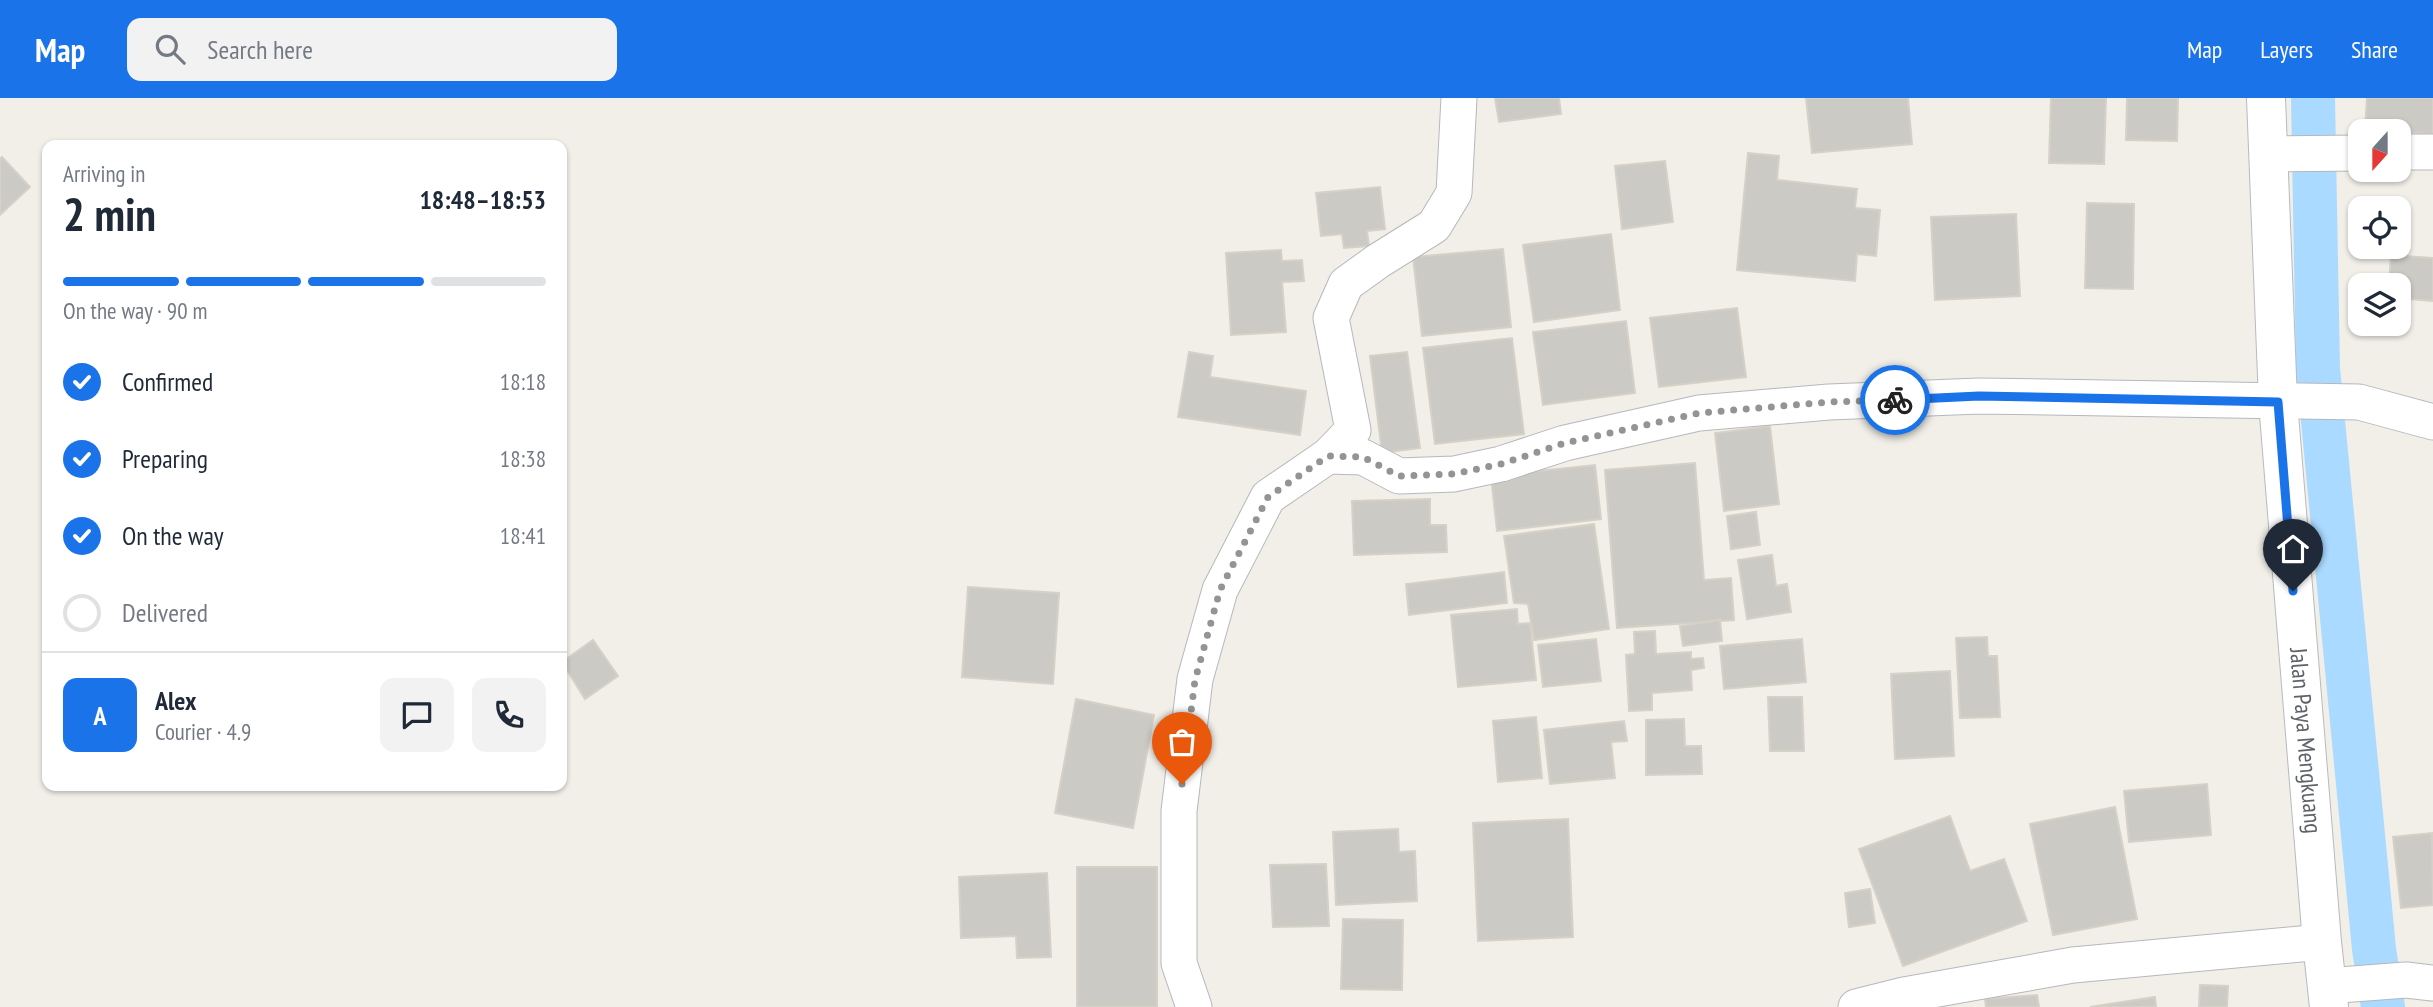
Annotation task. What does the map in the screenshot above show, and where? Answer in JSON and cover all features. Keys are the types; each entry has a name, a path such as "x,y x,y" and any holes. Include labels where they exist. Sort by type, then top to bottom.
{"street":[{"path":"1194,1007 1179,963 1179,811 1195,680 1220,590 1268,497 1328,456 1353,430 1331,318 1346,284 1434,226 1454,193 1459,98"},
{"name":"Jalan Paya Mengkuang","path":"2266,98 2278,402 2328,996"},
{"path":"2412,152 2433,152"},
{"path":"2267,154 2348,153"},
{"path":"1328,456 1363,457 1399,476 1454,474 1501,464 1565,443 1699,413 1829,402 1979,396 2358,402 2433,422"},
{"path":"1856,1007 1904,995 2073,965 2322,942"},
{"path":"2328,996 2419,981"}],"building":[{"path":"1495,98 1559,98 1561,114 1499,122"},
{"path":"1806,98 1908,98 1912,144 1812,153"},
{"path":"2051,98 2106,98 2104,164 2049,163"},
{"path":"2127,98 2178,98 2177,141 2126,140"},
{"path":"2367,98 2433,98 2433,134 2412,132 2412,119 2366,119"},
{"path":"1748,153 1779,156 1777,180 1857,189 1855,208 1880,210 1876,256 1857,254 1855,281 1737,270"},
{"path":"2,157 30,187 0,215 0,159"},
{"path":"1665,161 1673,222 1622,229 1615,166"},
{"path":"1380,187 1385,229 1367,231 1369,246 1344,248 1342,234 1321,236 1316,193"},
{"path":"2087,203 2134,204 2133,289 2085,288"},
{"path":"2016,214 2020,296 1935,300 1931,217"},
{"path":"1611,234 1620,310 1534,322 1523,245"},
{"path":"1503,249 1511,327 1422,336 1413,257"},
{"path":"1281,250 1282,261 1302,260 1304,281 1282,282 1286,332 1231,335 1226,253"},
{"path":"2433,258 2433,301 2411,299 2411,273 2390,273 2391,259"},
{"path":"1737,308 1746,377 1659,387 1650,318"},
{"path":"1626,321 1635,393 1543,405 1533,332"},
{"path":"1512,338 1524,434 1435,444 1423,348"},
{"path":"1189,352 1213,356 1210,377 1306,391 1300,435 1178,417"},
{"path":"1407,352 1420,448 1382,453 1370,356"},
{"path":"1770,426 1779,504 1724,511 1715,433"},
{"path":"1695,463 1704,580 1731,578 1734,620 1617,628 1605,470"},
{"path":"1595,465 1601,519 1497,531 1491,476"},
{"path":"1430,499 1430,525 1446,525 1447,552 1354,555 1352,501"},
{"path":"1756,512 1760,545 1731,549 1727,516"},
{"path":"1594,524 1609,629 1534,640 1528,604 1514,603 1504,536"},
{"path":"1772,555 1776,586 1787,584 1791,612 1747,619 1738,560"},
{"path":"1504,572 1507,603 1409,615 1406,584"},
{"path":"968,587 1059,593 1053,684 962,677"},
{"path":"1517,609 1518,624 1530,623 1536,680 1458,687 1451,615"},
{"path":"1720,620 1722,641 1683,646 1680,626"},
{"path":"1655,631 1656,654 1691,652 1691,659 1703,658 1704,668 1691,670 1692,690 1652,693 1652,710 1629,711 1626,655 1635,654 1634,632"},
{"path":"1987,637 1988,656 1997,656 2000,717 1960,718 1956,638"},
{"path":"1596,639 1601,681 1543,687 1538,645"},
{"path":"1802,639 1806,682 1724,689 1720,646"},
{"path":"593,640 618,676 585,699 567,670 567,658"},
{"path":"1950,671 1954,756 1895,759 1891,674"},
{"path":"1768,697 1802,697 1804,751 1770,751"},
{"path":"1076,699 1154,715 1133,828 1055,813"},
{"path":"1536,717 1542,778 1498,782 1493,721"},
{"path":"1684,719 1685,746 1701,746 1702,774 1646,775 1646,720"},
{"path":"1624,721 1627,741 1611,742 1615,778 1550,784 1544,730"},
{"path":"2207,784 2211,835 2129,842 2124,791"},
{"path":"2115,807 2137,919 2053,935 2030,824"},
{"path":"1950,816 1970,871 2004,859 2027,921 1903,966 1859,849"},
{"path":"1568,819 1573,937 1478,941 1473,823"},
{"path":"1398,829 1399,852 1415,851 1417,901 1336,905 1333,832"},
{"path":"2432,833 2433,905 2401,908 2393,837"},
{"path":"1326,864 1329,926 1273,927 1270,865"},
{"path":"1077,867 1157,867 1157,1007 1077,1007"},
{"path":"1047,873 1051,957 1017,958 1016,936 961,938 959,877"},
{"path":"1870,889 1875,923 1849,927 1845,893"},
{"path":"1343,919 1403,920 1402,990 1341,989"},
{"path":"2200,985 2228,986 2227,1007 2199,1007"},
{"path":"2037,995 2039,1007 1986,1007 1985,999"},
{"path":"2155,997 2156,1007 2090,1007"}],"waterway":[{"path":"2313,98 2318,369 2374,949 2383,1007"}],"way so far":[{"path":"1182,784 1195,680 1220,590 1268,497 1328,456 1363,457 1399,476 1454,474 1501,464 1565,443 1699,413 1829,402 1895,400"}],"route":[{"path":"1895,400 1979,396 2278,402 2293,591"}]}
